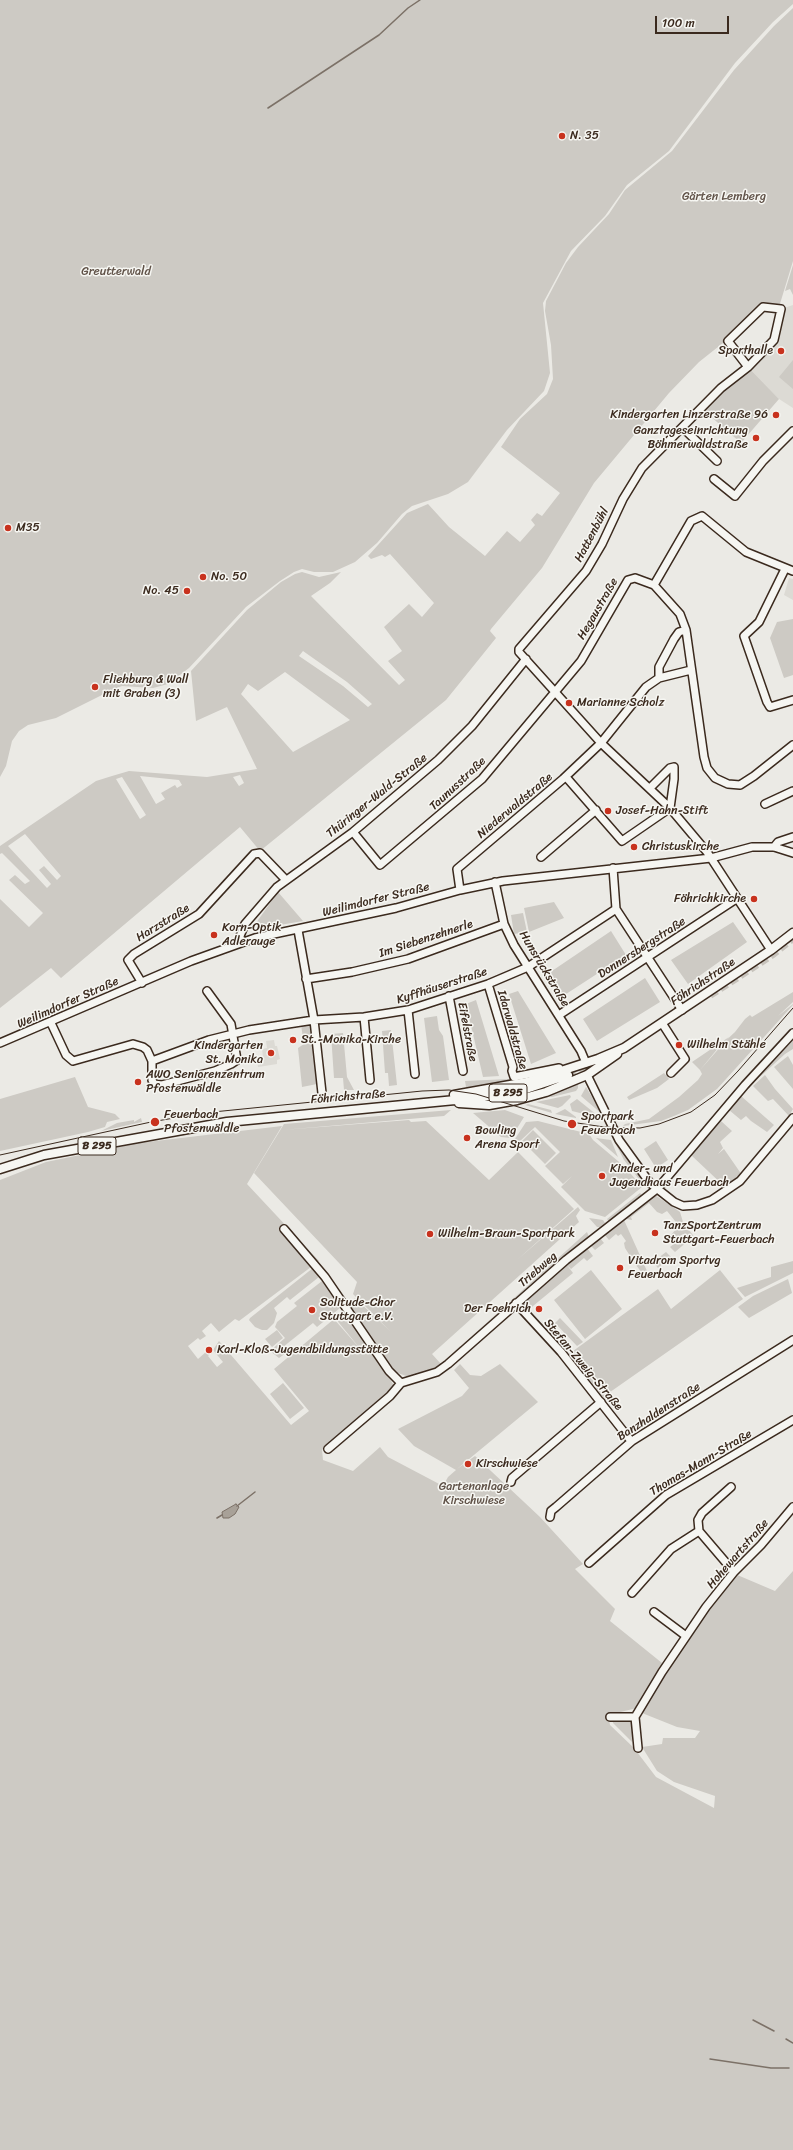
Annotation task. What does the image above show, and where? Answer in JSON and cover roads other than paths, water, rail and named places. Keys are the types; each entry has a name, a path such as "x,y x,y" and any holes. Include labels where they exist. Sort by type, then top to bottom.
{"main road":[{"name":"Föhrichstraße","path":"65,1152 166,1132 266,1117 444,1101 520,1091 591,1066 624,1048 771,950 793,933"},
{"name":"Föhrichstraße","path":"571,1073 591,1066"},
{"path":"432,1102 445,1096 512,1086 571,1073"},
{"name":"B 295","path":"0,1169 44,1155 65,1152"},
{"name":"B 295","path":"0,1175 65,1152"}],"street":[{"name":"Hattenbühl","path":"526,659 519,652 519,648 586,571 602,544 623,499 642,468 721,388 748,367 774,340 782,309 763,307 728,341 748,367"},
{"path":"683,428 717,461"},
{"path":"714,479 735,496 763,461 793,431"},
{"path":"654,585 690,521 702,516 746,552 784,569 793,571"},
{"path":"784,569 759,622 744,636 770,707 776,707 793,700"},
{"name":"Hegaustraße","path":"555,691 580,661 628,580 635,578 654,585 680,614 686,630 704,756 707,768 715,778 728,784 740,784 754,776 793,745"},
{"path":"686,630 679,632 674,639 659,667 659,678 691,670"},
{"path":"526,659 601,743 670,808 711,858 736,899 771,950"},
{"name":"Thüringer-Wald-Straße","path":"240,942 240,936 245,924 265,899 285,879 353,832 451,748 472,726 526,659"},
{"name":"Niederwaldstraße","path":"460,890 457,869 566,776 601,743 646,687 659,678"},
{"name":"Taunusstraße","path":"353,832 380,865 482,780 555,691"},
{"path":"566,776 622,841 670,808 674,767 670,768 650,788"},
{"path":"765,804 793,791"},
{"path":"541,857 596,810"},
{"path":"774,848 778,842 793,837"},
{"name":"Weilimdorfer Straße","path":"0,1043 51,1023 240,942 396,908 495,882 711,858 752,847 774,848 793,852"},
{"name":"Harzstraße","path":"142,983 128,960 134,954 199,914 254,854 260,853 285,879"},
{"path":"613,868 616,909 682,1010"},
{"name":"Hunsrückstraße","path":"495,882 504,924 514,945 591,1066 619,1140 655,1190"},
{"name":"Donnersbergstraße","path":"559,1015 736,899"},
{"name":"Kyffhäuserstraße","path":"152,1061 209,1040 249,1030 314,1020 364,1017 408,1010 488,984 528,967 616,909"},
{"name":"Im Siebenzehnerle","path":"306,979 352,972 408,959 504,924"},
{"path":"298,930 314,1020 322,1093"},
{"name":"Idarwaldstraße","path":"488,984 513,1067 512,1071 514,1077 561,1068 571,1073"},
{"path":"51,1023 66,1055 72,1061 133,1044 143,1046 147,1050 152,1061 152,1080 154,1084 158,1085 187,1079 215,1071 237,1060 231,1024 207,990"},
{"name":"Eifelstraße","path":"449,996 463,1071"},
{"path":"408,1010 415,1074"},
{"path":"364,1017 370,1080"},
{"path":"662,1023 684,1059 671,1073"},
{"name":"Triebweg","path":"401,1383 437,1372 566,1260 655,1190 745,1085 793,1033"},
{"path":"655,1190 683,1206 697,1205 712,1200 740,1181 793,1118"},
{"path":"284,1229 325,1277 389,1371 401,1383 390,1396 328,1448"},
{"name":"Stefan-Zweig-Straße","path":"516,1303 561,1352 631,1441"},
{"name":"Banzhaldenstraße","path":"550,1517 551,1512 556,1507 631,1441 793,1340"},
{"path":"511,1482 512,1478 601,1402"},
{"name":"Thomas-Mann-Straße","path":"589,1563 666,1495 793,1420"},
{"path":"732,1487 702,1513 698,1520 699,1531 734,1572"},
{"name":"Hohewartstraße","path":"635,1717 686,1636 734,1572 765,1540 793,1507"},
{"path":"632,1593 671,1549 699,1531"},
{"path":"654,1612 686,1636"},
{"path":"610,1717 635,1717 638,1748"}],"waterway":[{"path":"268,108 379,35 408,8 420,0"},
{"path":"237,1506 255,1492"},
{"path":"217,1518 222,1515"},
{"path":"753,2020 774,2031"},
{"path":"786,2039 793,2043"},
{"path":"710,2059 771,2068 789,2068"}],"tunnel":[{"path":"710,995 773,954 793,938"},
{"path":"568,1075 597,1063"}],"tram line":[{"path":"0,1155 151,1122 203,1113 422,1091 449,1090 476,1094 564,1121 604,1127 640,1128 659,1124 691,1112 715,1095 793,1008"}],"place":[{"name":"N. 35","path":"562,136"},
{"name":"Sporthalle","path":"781,351"},
{"name":"Kindergarten Linzerstraße 96","path":"776,415"},
{"name":"Ganztageseinrichtung Böhmerwaldstraße","path":"756,438"},
{"name":"M35","path":"8,528"},
{"name":"No. 50","path":"203,577"},
{"name":"No. 45","path":"187,591"},
{"name":"Fliehburg & Wall mit Graben (3)","path":"95,687"},
{"name":"Marianne Scholz","path":"569,703"},
{"name":"Josef-Hahn-Stift","path":"608,811"},
{"name":"Christuskirche","path":"634,847"},
{"name":"Föhrichkirche","path":"754,899"},
{"name":"Korn-Optik Adlerauge","path":"214,935"},
{"name":"St.-Monika-Kirche","path":"293,1040"},
{"name":"Wilhelm Stähle","path":"679,1045"},
{"name":"Kindergarten St. Monika","path":"271,1053"},
{"name":"AWO Seniorenzentrum Pfostenwäldle","path":"138,1082"},
{"name":"Feuerbach Pfostenwäldle","path":"155,1122"},
{"name":"Sportpark Feuerbach","path":"572,1124"},
{"name":"Bowling Arena Sport","path":"467,1138"},
{"name":"Kinder- und Jugendhaus Feuerbach","path":"602,1176"},
{"name":"TanzSportZentrum Stuttgart-Feuerbach","path":"655,1233"},
{"name":"Wilhelm-Braun-Sportpark","path":"430,1234"},
{"name":"Vitadrom Sportvg Feuerbach","path":"620,1268"},
{"name":"Der Foehrich","path":"539,1309"},
{"name":"Solitude-Chor Stuttgart e.V.","path":"312,1310"},
{"name":"Karl-Kloß-Jugendbildungsstätte","path":"209,1350"},
{"name":"Kirschwiese","path":"468,1464"}],"park label":[{"name":"Gärten Lemberg","path":"724,197"},
{"name":"Greutterwald","path":"116,272"},
{"name":"Gartenanlage Kirschwiese","path":"474,1494"}]}
